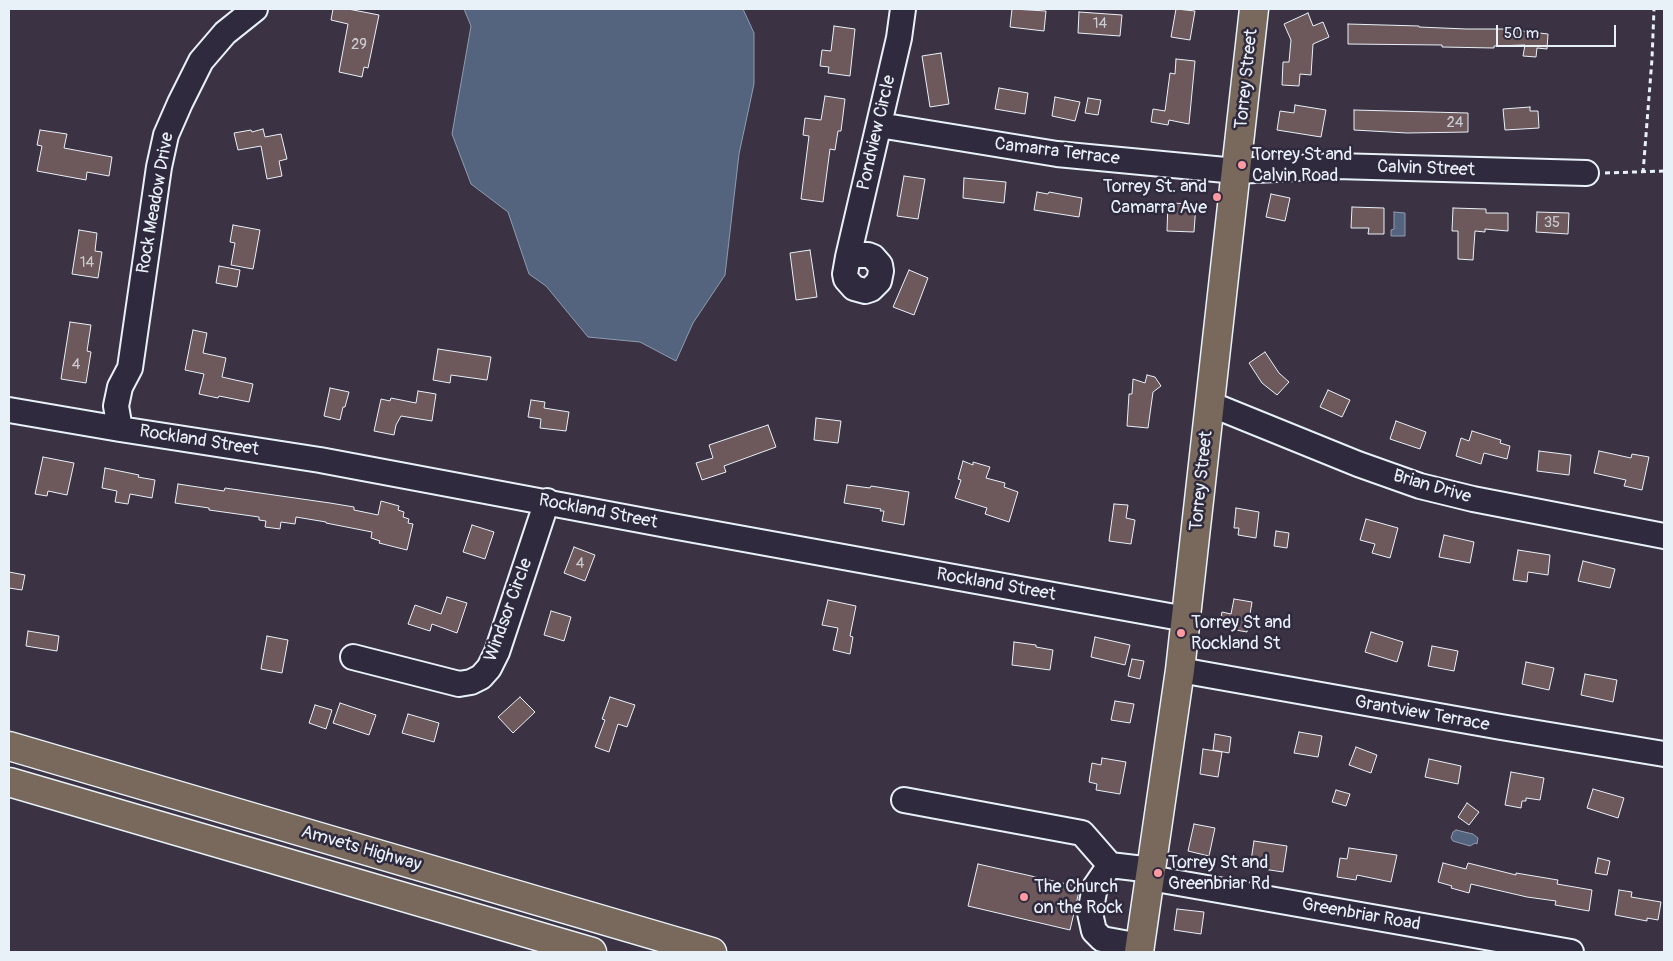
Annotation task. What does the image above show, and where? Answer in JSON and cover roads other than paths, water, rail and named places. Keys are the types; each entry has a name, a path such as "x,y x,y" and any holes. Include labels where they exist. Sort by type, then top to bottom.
{"main road":[{"name":"Torrey Street","path":"1140,949 1180,670 1254,9"},
{"name":"Amvets Highway","path":"9,746 712,952"},
{"name":"Amvets Highway","path":"9,782 592,952"}],"street":[{"name":"Rock Meadow Drive","path":"120,429 116,406 120,387 130,368 159,167 166,135 176,110 201,61 225,33 256,9"},
{"name":"Pondview Circle","path":"848,256 899,38 903,9"},
{"name":"Camarra Terrace","path":"879,125 1057,154 1236,171"},
{"name":"Calvin Street","path":"1236,171 1336,166 1586,173"},
{"name":"Brian Drive","path":"1210,404 1358,464 1420,486 1473,499 1664,536"},
{"name":"Rockland Street","path":"9,410 320,460 547,501 672,526 1186,618"},
{"name":"Windsor Circle","path":"353,657 460,684 471,682 481,677 489,668 497,652 547,501"},
{"name":"Grantview Terrace","path":"1180,670 1501,728 1664,754"},
{"path":"904,800 1082,833 1110,864 1095,887 1090,913 1094,930 1102,939 1140,949"},
{"name":"Greenbriar Road","path":"1110,864 1151,874 1571,952"}],"water":[{"path":"464,9 743,9 754,33 754,84 739,154 725,275 693,323 676,361 640,342 588,337 546,286 529,274 508,212 471,184 452,134 471,26"},
{"path":"1394,212 1405,213 1405,236 1391,236 1391,230 1394,229"},
{"path":"1456,830 1473,834 1478,838 1477,844 1475,843 1470,846 1453,841 1451,838"}],"place":[{"name":"Torrey St and Calvin Road","path":"1242,165"},
{"name":"Torrey St. and Camarra Ave","path":"1217,197"},
{"name":"Torrey St and Rockland St","path":"1181,633"},
{"name":"Torrey St and Greenbriar Rd","path":"1158,873"},
{"name":"The Church on the Rock","path":"1024,897"}]}
